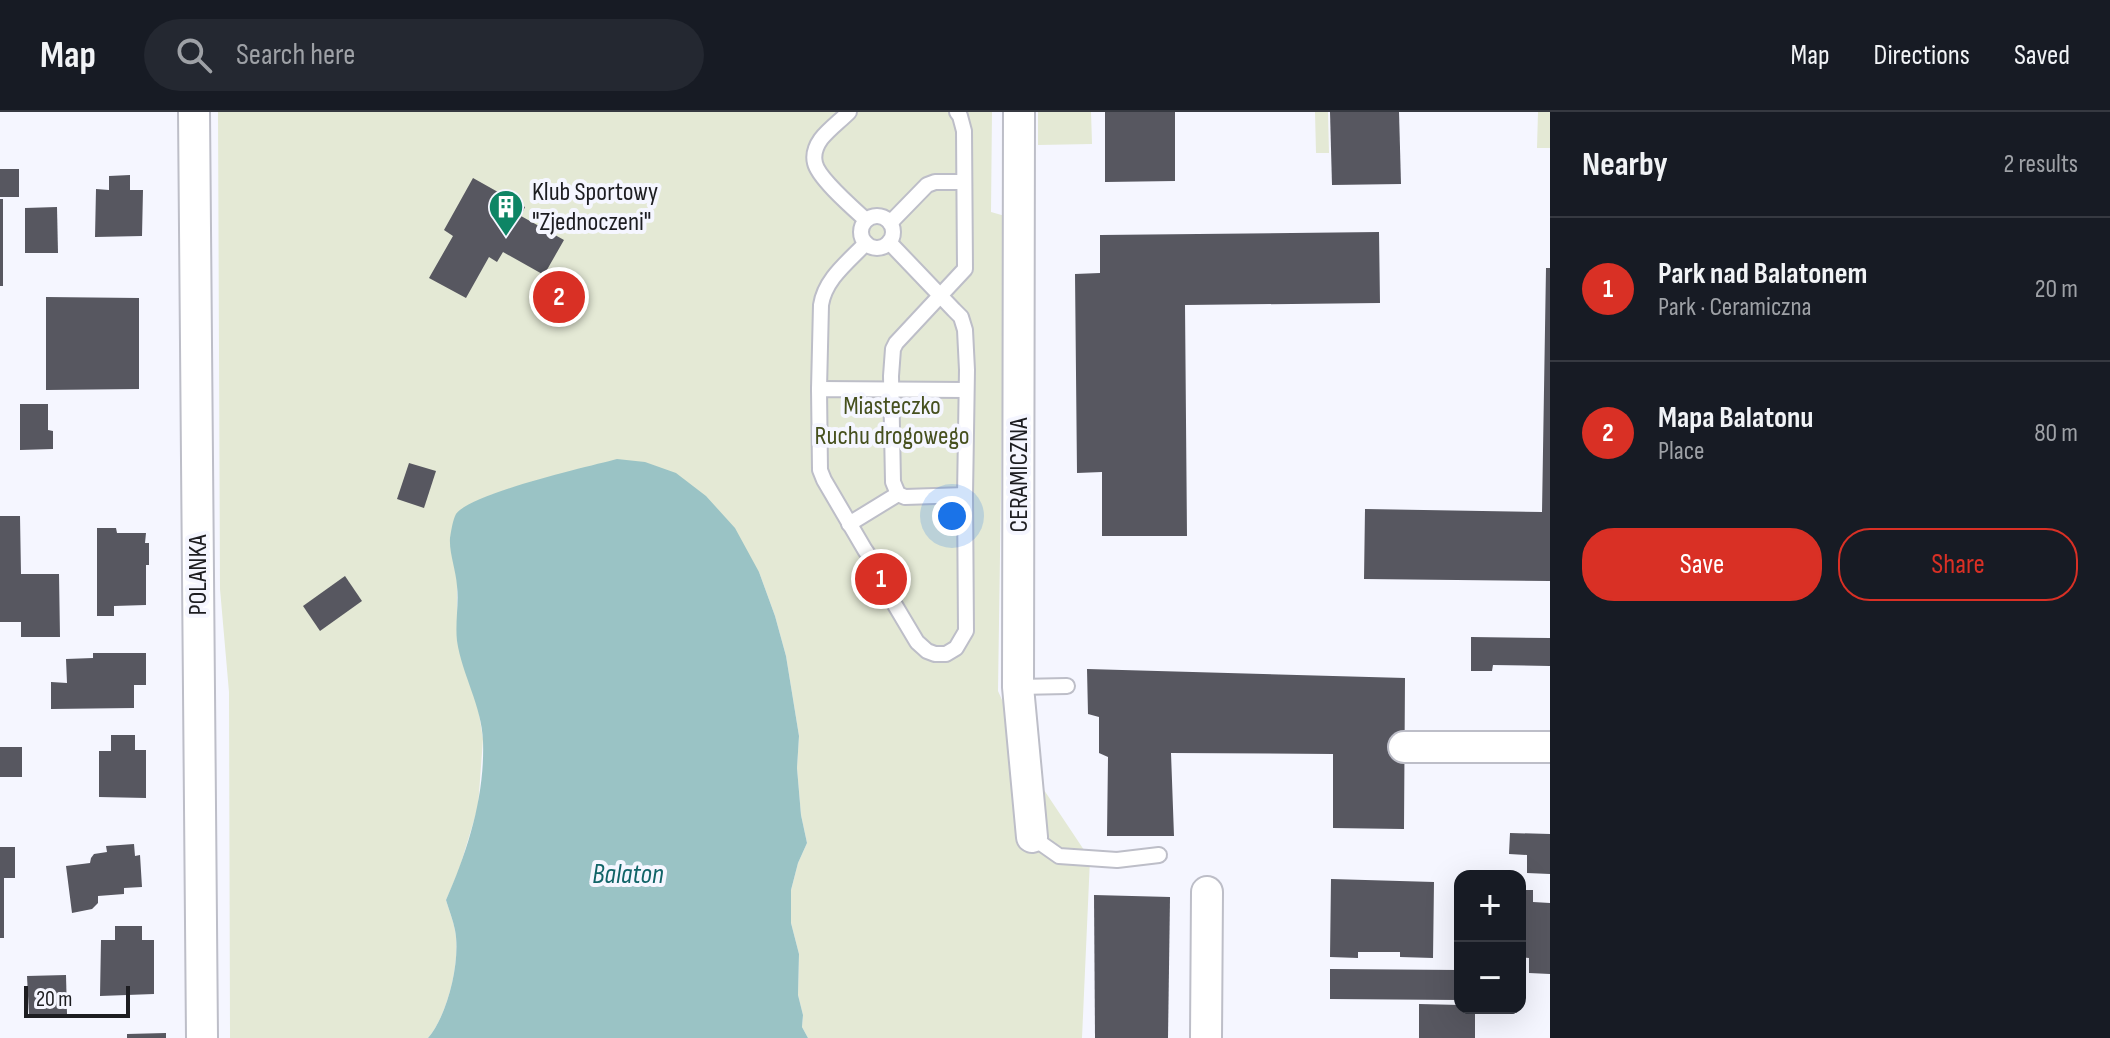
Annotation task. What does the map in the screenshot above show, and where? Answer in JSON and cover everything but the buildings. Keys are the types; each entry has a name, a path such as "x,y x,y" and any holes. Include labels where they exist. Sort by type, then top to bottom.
{"street":[{"name":"POLANKA","path":"194,112 202,1038"},
{"name":"CERAMICZNA","path":"1019,112 1018,687 1032,837"},
{"path":"1404,747 1550,747"},
{"path":"1206,1038 1207,892"}],"lane":[{"path":"849,112 822,138 815,149 814,161 840,196 866,220"},
{"path":"957,112 964,131 965,269 896,343 891,355 891,389 893,482 898,494 905,497 965,495"},
{"path":"890,223 927,185 964,182"},
{"path":"876,216 890,223 893,233 885,246 875,248 866,243 861,234 866,220 876,216"},
{"path":"866,243 823,292 820,470 849,524 888,583 892,600 917,642 927,651 946,654 956,648 966,631 965,330 961,317 889,242"},
{"path":"819,389 966,390"},
{"path":"849,524 898,494"},
{"path":"1018,687 1067,686"},
{"path":"1032,837 1059,856 1117,860 1159,855"}],"green space":[{"name":"Miasteczko Ruchu drogowego","path":"218,112 992,112 991,212 1005,216 998,691 1040,784 1090,859 1082,1038 808,1038 802,1027 803,1015 798,995 799,954 791,923 791,890 807,843 797,768 799,736 786,656 759,572 588,467 491,495 457,586 457,640 478,707 483,739 478,807 459,870 446,900 455,930 456,956 447,1002 435,1028 428,1038 230,1038 229,692 220,589"},
{"path":"1038,112 1091,112 1092,144 1038,145"},
{"path":"1315,112 1328,112 1329,153 1316,153"},
{"path":"1538,112 1550,112 1550,148 1537,148"}],"water":[{"name":"Balaton","path":"617,459 645,462 676,473 706,496 735,528 759,572 775,616 786,656 799,736 797,768 807,843 791,890 791,923 799,954 798,995 803,1015 802,1027 808,1038 428,1038 442,1016 451,987 456,942 446,900 474,822 483,762 482,728 457,641 457,593 450,544 454,519 466,506 506,489"}],"place":[{"name":"Klub Sportowy \"Zjednoczeni\"","path":"506,238"},
{"name":"Mapa Balatonu","path":"559,297"},
{"name":"Park nad Balatonem","path":"881,579"}]}
